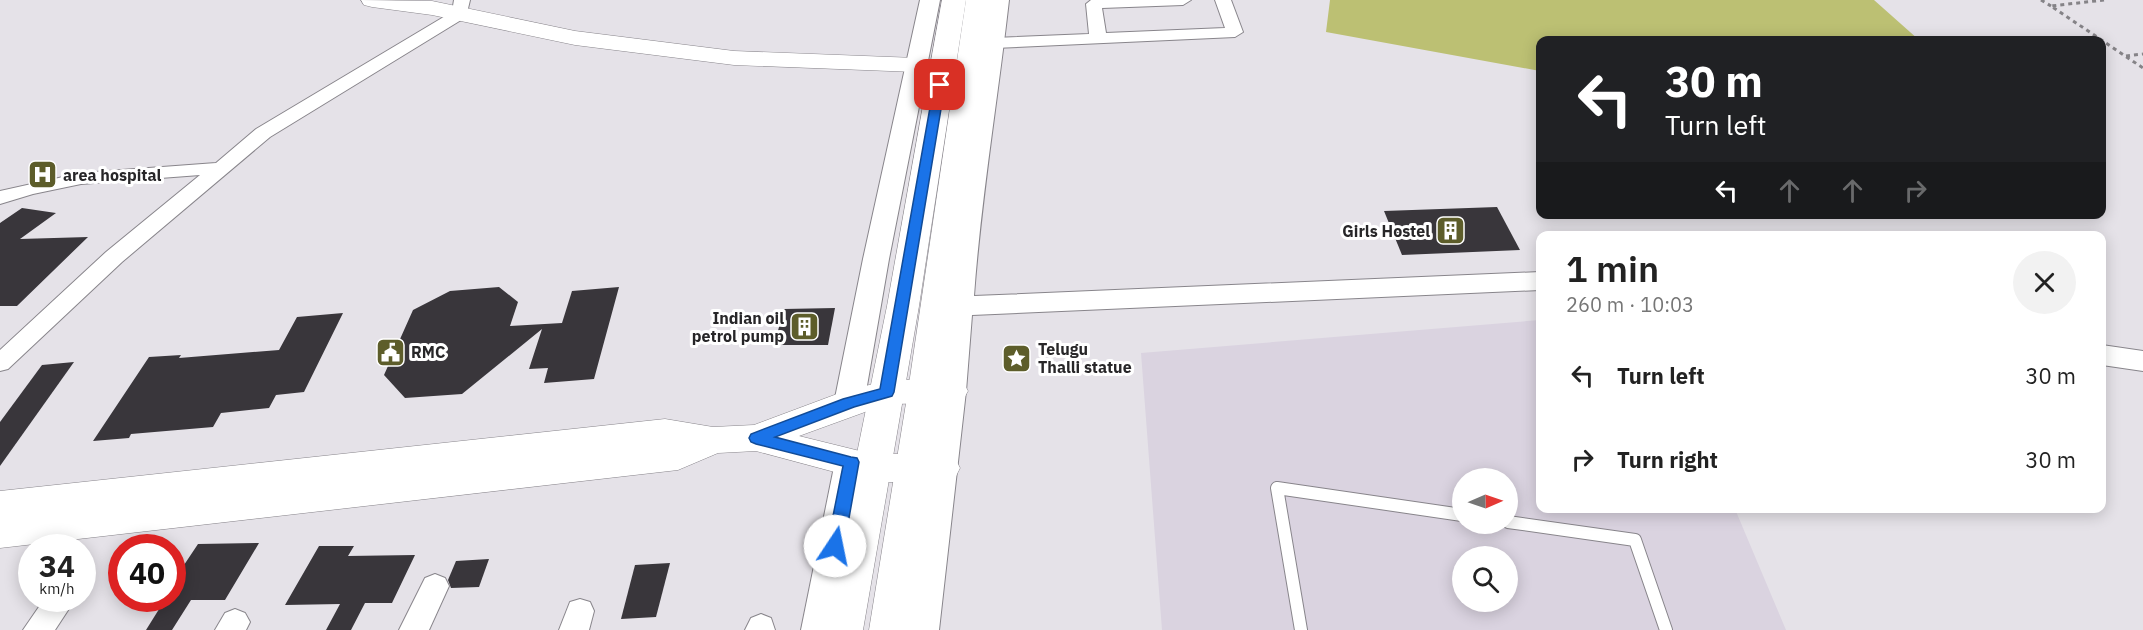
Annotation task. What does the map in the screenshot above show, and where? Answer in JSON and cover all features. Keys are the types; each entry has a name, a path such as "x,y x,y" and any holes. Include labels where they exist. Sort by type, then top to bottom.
{"highway":[{"path":"842,630 862,465 887,392 946,91 954,0"},
{"path":"890,630 928,468 948,307 956,224 946,91 978,0"}],"main road":[{"path":"372,0 461,7 575,38 734,58 946,91"},
{"path":"756,438 849,403 887,392 939,391"},
{"path":"0,506 665,432 712,440 756,438 862,465 928,468"},
{"path":"0,533 678,456 712,440"}],"street":[{"path":"849,403 946,91 930,0"},
{"path":"946,91 994,43 999,0"},
{"path":"1098,39 1094,4 1183,0"},
{"path":"994,43 1236,32 1224,0"},
{"path":"0,363 114,257 263,134 461,7"},
{"path":"0,198 17,192 88,177 221,168"},
{"path":"948,307 1536,281"},
{"path":"2106,356 2143,361"},
{"path":"820,630 862,465"},
{"path":"920,630 928,468"},
{"path":"414,630 435,586"},
{"path":"38,630 52,612"}],"lane":[{"path":"1301,630 1277,488 1452,514"},
{"path":"1518,523 1635,540 1666,630"}],"path":[{"path":"2041,0 2095,36"},
{"path":"2051,6 2104,0"},
{"path":"2106,43 2143,68"},
{"path":"2125,56 2143,54"}],"shaded area":[{"path":"1536,320 1536,513 1737,513 1786,630 1162,630 1141,353"}],"green space":[{"path":"1330,0 1874,0 1914,36 1536,36 1536,70 1326,32"}],"building":[{"name":"Girls Hostel","path":"1497,207 1520,250 1402,255 1384,211"},
{"path":"22,208 56,213 20,239 88,237 17,306 0,306 0,223"},
{"name":"RMC","path":"499,287 518,302 510,326 562,323 572,291 619,287 594,379 544,383 548,368 529,369 542,329 462,394 405,398 384,375 413,310 450,291"},
{"name":"Indian oil petrol pump","path":"835,308 828,345 774,345 784,309"},
{"path":"343,313 304,392 276,395 269,408 221,413 213,427 131,434 129,438 93,441 149,357 181,355 179,358 279,350 297,317"},
{"path":"74,362 0,466 0,422 42,365"},
{"path":"259,543 225,600 191,600 186,608 186,562 198,544"},
{"path":"319,546 354,546 348,556 415,555 392,603 365,603 351,630 326,630 340,604 285,605"},
{"path":"489,559 479,587 451,588 448,580 456,561"},
{"path":"670,563 656,617 621,619 635,565"},
{"path":"157,612 183,612 172,630 146,630"}],"place":[{"name":"area hospital","path":"42,175"},
{"name":"Girls Hostel","path":"1451,231"},
{"name":"Indian oil petrol pump","path":"805,327"},
{"name":"RMC","path":"390,352"},
{"name":"Telugu Thalli statue","path":"1017,358"}],"route":[{"path":"835,546 851,462 756,438 849,403 887,392 940,85"}]}
